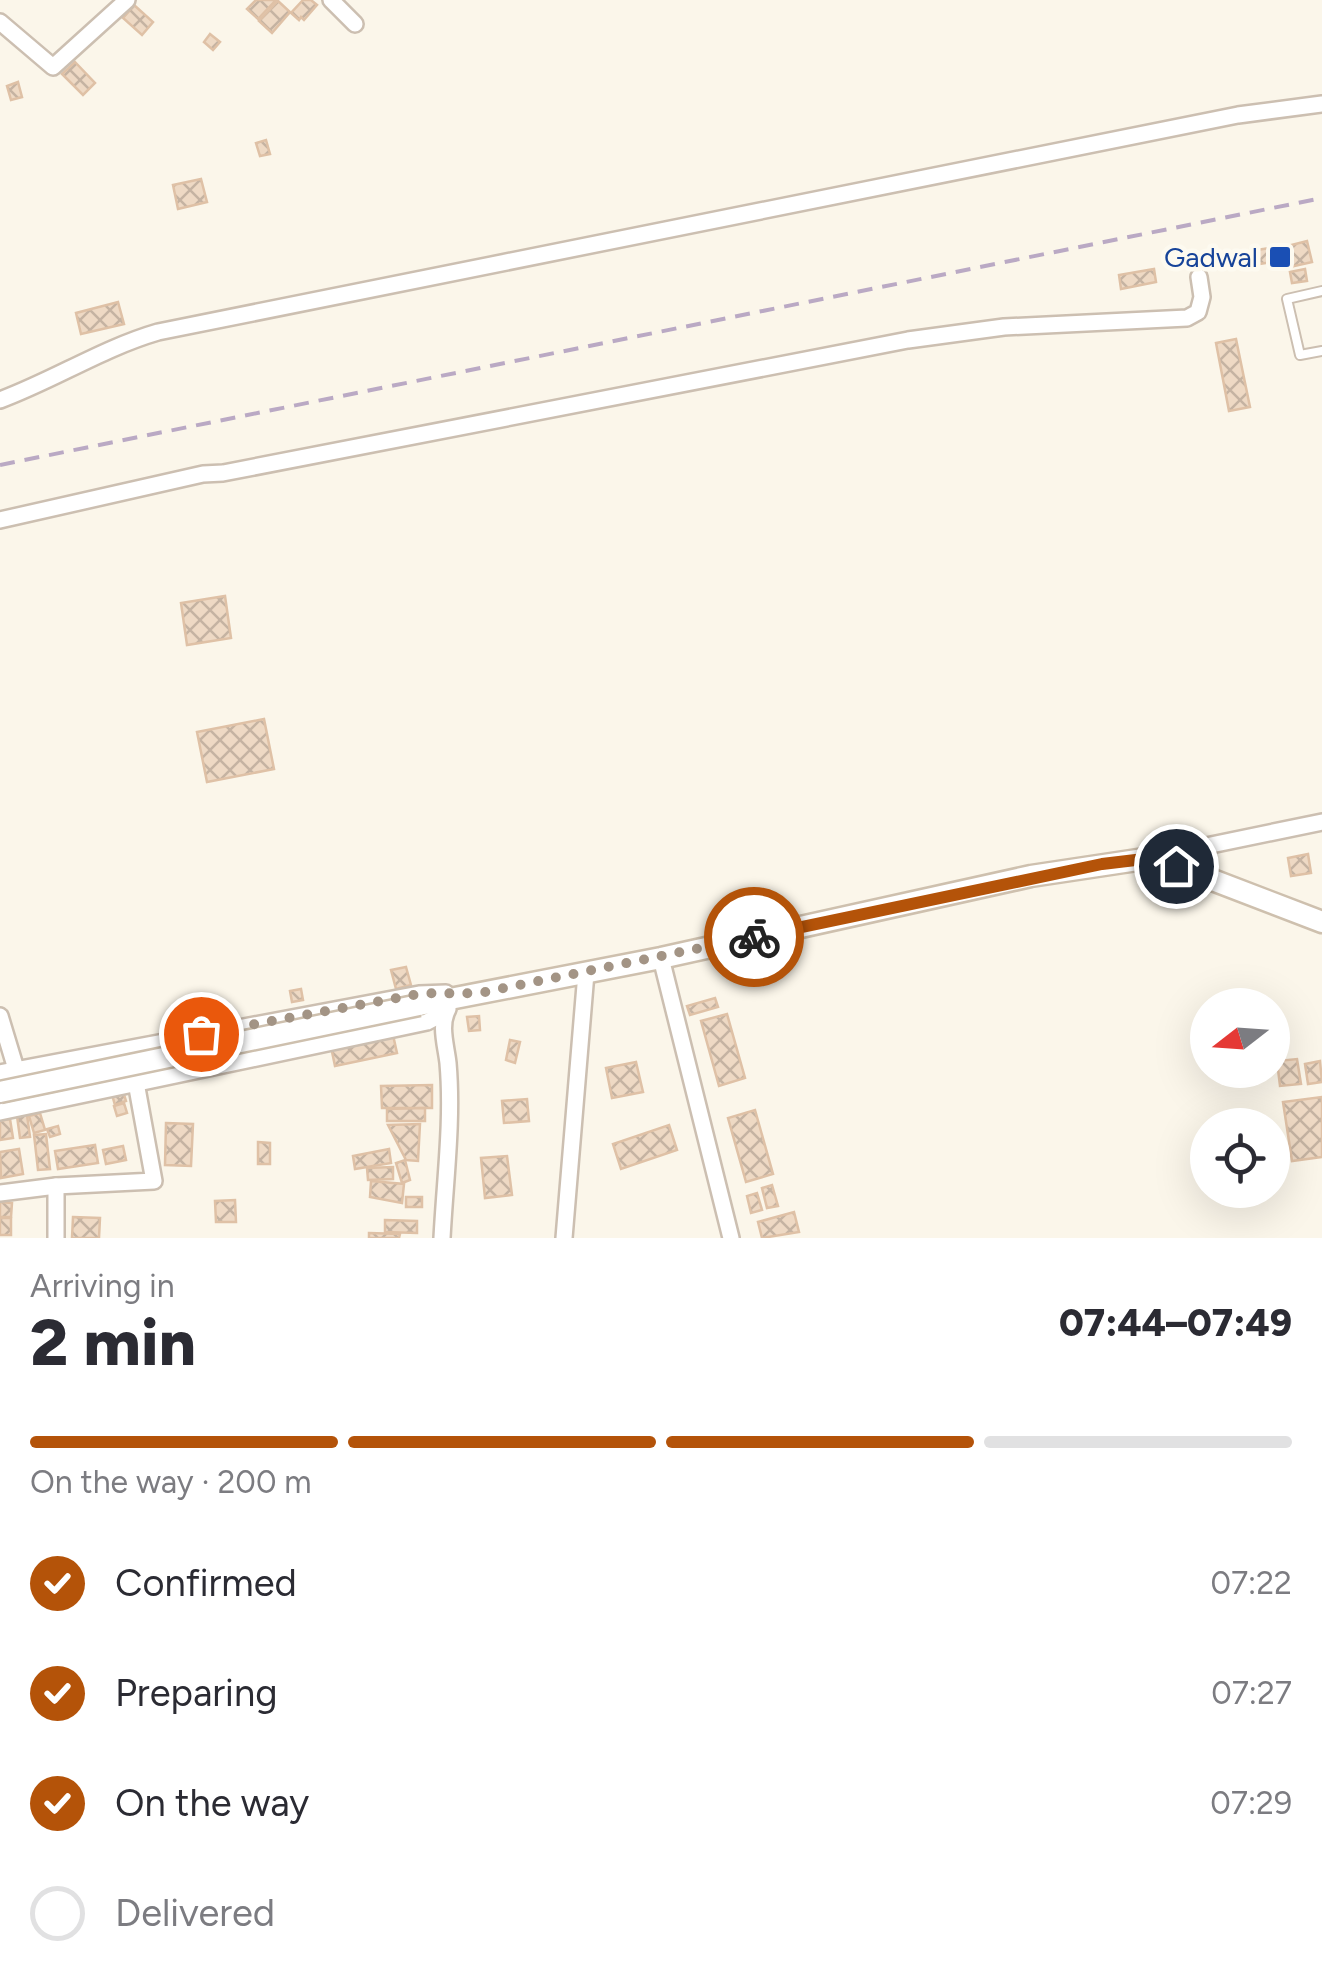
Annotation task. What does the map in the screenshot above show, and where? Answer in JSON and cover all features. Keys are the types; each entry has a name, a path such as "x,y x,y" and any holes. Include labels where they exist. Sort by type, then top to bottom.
{"main road":[{"path":"0,1092 661,958 1031,876 1144,859 1176,866 1322,922"}],"street":[{"path":"331,0 355,24"},
{"path":"0,22 53,66 125,1"},
{"path":"0,400 43,384 116,346 158,332 1238,115 1322,104"},
{"path":"0,520 203,474 828,353 1004,327 1187,318 1198,312 1202,296 1200,277"},
{"path":"1144,859 1322,822"},
{"path":"661,958 731,1238"},
{"path":"564,1238 586,973"},
{"path":"0,1016 8,1071 419,994 440,992 460,996"},
{"path":"0,1112 427,1022 444,1013 460,996"},
{"path":"442,1238 450,1087 444,1013"},
{"path":"0,1193 154,1181 129,1048"},
{"path":"56,1186 56,1238"}],"lane":[{"path":"1322,290 1287,299 1300,355 1322,350"}],"building":[{"path":"256,0 276,0 258,19 247,9"},
{"path":"303,0 317,5 304,20 299,20 291,13"},
{"path":"278,1 290,12 272,33 259,21"},
{"path":"134,5 153,22 142,35 123,18"},
{"path":"210,34 220,42 213,50 204,42"},
{"path":"75,62 95,83 83,95 62,74"},
{"path":"18,82 22,97 11,100 7,86"},
{"path":"266,140 270,154 260,156 256,143"},
{"path":"201,179 207,202 178,209 173,185"},
{"path":"1307,241 1312,262 1281,269 1276,249"},
{"path":"1270,248 1272,262 1253,265 1250,251"},
{"path":"1154,269 1156,282 1121,289 1119,275"},
{"path":"1305,269 1307,281 1292,283 1290,272"},
{"path":"118,302 124,324 81,334 76,313"},
{"path":"1236,339 1250,407 1229,411 1216,343"},
{"path":"225,596 231,638 187,645 181,603"},
{"path":"264,719 274,769 207,782 197,732"},
{"path":"1308,854 1311,873 1291,876 1288,858"},
{"path":"406,967 411,985 396,989 391,970"},
{"path":"301,989 303,1000 292,1002 290,991"},
{"path":"715,998 718,1007 690,1015 687,1006"},
{"path":"184,1011 186,1026 172,1028 171,1013"},
{"path":"727,1014 745,1078 719,1086 701,1021"},
{"path":"479,1016 480,1030 469,1031 467,1017"},
{"path":"393,1035 397,1053 335,1066 331,1047"},
{"path":"510,1040 520,1042 515,1063 506,1060"},
{"path":"1297,1059 1301,1084 1290,1085 1290,1060"},
{"path":"1320,1061 1322,1082 1308,1084 1305,1064"},
{"path":"636,1062 643,1092 612,1098 606,1068"},
{"path":"432,1085 432,1108 382,1108 381,1086"},
{"path":"122,1088 126,1101 115,1105 111,1091"},
{"path":"1322,1097 1322,1157 1292,1161 1290,1108 1284,1108 1283,1102"},
{"path":"527,1099 529,1121 504,1123 502,1101"},
{"path":"124,1103 127,1113 117,1116 114,1106"},
{"path":"425,1108 425,1121 387,1121 387,1109"},
{"path":"755,1110 773,1174 746,1182 728,1118"},
{"path":"40,1113 45,1130 34,1133 29,1116"},
{"path":"27,1115 30,1137 20,1138 17,1116"},
{"path":"10,1119 13,1138 0,1140 0,1121"},
{"path":"166,1123 193,1124 191,1166 165,1165"},
{"path":"420,1124 418,1161 406,1160 388,1125"},
{"path":"669,1125 677,1150 621,1169 613,1144"},
{"path":"58,1126 60,1134 50,1137 47,1129"},
{"path":"46,1134 50,1169 38,1170 34,1135"},
{"path":"258,1142 270,1143 270,1164 258,1164"},
{"path":"95,1145 98,1163 58,1169 55,1151"},
{"path":"123,1146 126,1160 106,1164 103,1150"},
{"path":"19,1149 23,1174 1,1178 0,1152"},
{"path":"389,1149 391,1163 355,1169 353,1156"},
{"path":"507,1156 512,1195 485,1198 481,1158"},
{"path":"405,1160 410,1180 402,1183 396,1163"},
{"path":"393,1167 393,1179 368,1180 367,1168"},
{"path":"371,1181 404,1184 402,1203 370,1197"},
{"path":"772,1185 778,1206 767,1208 762,1188"},
{"path":"757,1193 762,1210 751,1213 747,1196"},
{"path":"406,1197 422,1197 422,1207 406,1207"},
{"path":"235,1200 236,1222 216,1222 215,1201"},
{"path":"0,1202 12,1203 11,1217 0,1217"},
{"path":"794,1212 799,1232 762,1238 758,1222"},
{"path":"73,1217 100,1218 99,1238 72,1238"},
{"path":"0,1218 11,1218 11,1235 0,1235"},
{"path":"385,1220 417,1221 417,1233 385,1232"},
{"path":"369,1233 400,1234 399,1238 369,1238"}],"railway":[{"path":"0,465 1322,198"}],"way so far":[{"path":"201,1034 419,994 440,992 460,996 485,992 754,937"}],"place":[{"name":"Gadwal","path":"1280,257"}],"route":[{"path":"754,937 1102,864 1144,859 1176,866"}]}
